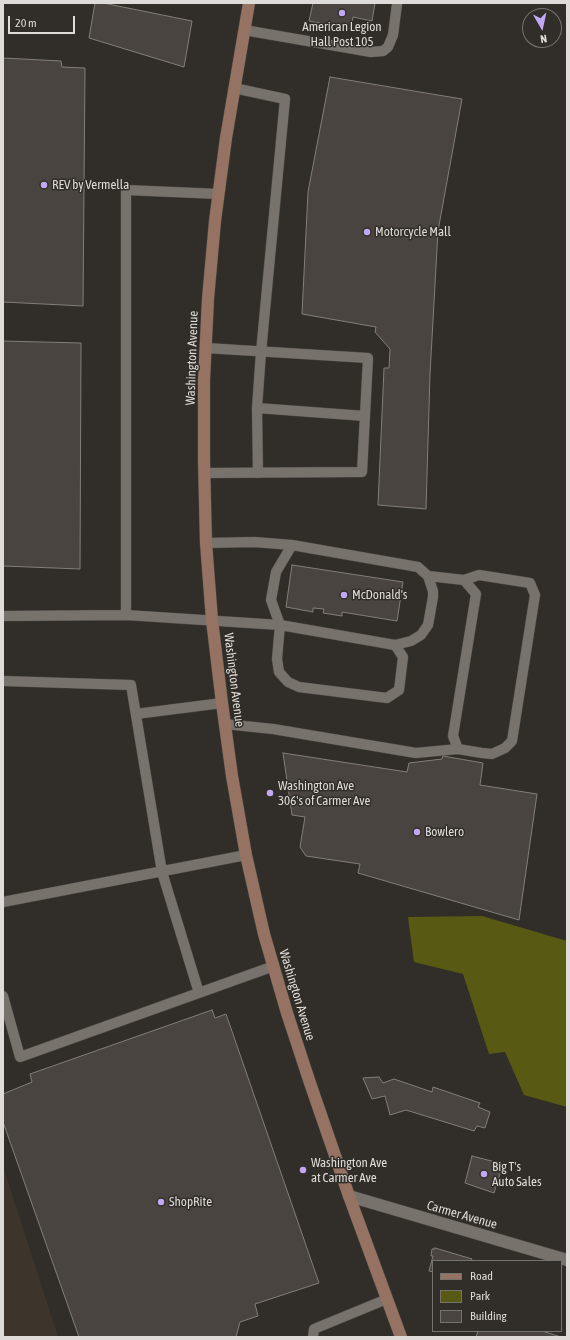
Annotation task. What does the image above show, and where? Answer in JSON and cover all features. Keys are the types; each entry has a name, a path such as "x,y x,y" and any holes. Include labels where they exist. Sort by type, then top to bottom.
{"main road":[{"name":"Washington Avenue","path":"249,3 226,138 208,299 204,380 204,473 206,543 212,620 222,704 246,855 264,934 306,1069 349,1196 401,1337"}],"street":[{"name":"Carmer Avenue","path":"349,1196 567,1260"}],"lane":[{"path":"244,30 371,52 383,51 388,47 393,35 397,4"},
{"path":"234,88 285,99 261,352 257,408 258,473"},
{"path":"126,615 126,190 219,194"},
{"path":"204,473 362,472 368,358 206,348"},
{"path":"257,408 365,416"},
{"path":"3,616 126,615 280,625 395,645 411,641 421,635 428,625 433,591 428,576 418,567 292,545 254,542 206,543"},
{"path":"292,545 276,572 271,600 280,625 277,659 279,672 288,682 299,687 387,698 398,690 402,656 395,645"},
{"path":"225,724 273,729 416,753 458,749 492,754 505,748 512,741 535,595 530,583 479,575 464,580 428,576"},
{"path":"458,749 453,736 476,594 464,580"},
{"path":"3,681 131,685 162,872 199,993"},
{"path":"136,714 222,704"},
{"path":"3,902 246,855"},
{"path":"3,996 20,1056 274,966"},
{"path":"313,1337 314,1330 387,1299"}],"shaded area":[{"path":"3,1166 58,1337 3,1337"}],"green space":[{"path":"482,916 567,941 567,1107 524,1095 505,1052 489,1054 463,974 414,962 408,917"}],"building":[{"path":"95,3 103,3 192,21 184,67 89,38"},
{"name":"American Legion Hall Post 105","path":"313,3 375,3 372,21 353,17 351,29 309,21"},
{"name":"REV by Vermella","path":"3,58 61,61 62,67 85,68 83,306 3,302"},
{"path":"330,77 462,99 438,231 430,374 426,509 378,505 384,368 389,368 390,349 375,332 376,327 302,314 308,192"},
{"path":"3,341 81,343 80,569 3,566"},
{"name":"McDonald's","path":"292,565 403,582 397,621 342,612 342,616 323,613 324,609 313,608 313,612 286,607"},
{"name":"Bowlero","path":"283,753 407,772 409,763 442,759 443,756 483,763 480,785 537,794 519,920 358,873 360,864 306,856 300,847 305,817 292,815"},
{"name":"ShopRite","path":"212,1010 215,1018 226,1014 319,1283 255,1304 258,1316 240,1322 236,1337 79,1337 3,1122 3,1094 32,1082 30,1074"},
{"path":"379,1077 383,1083 394,1079 432,1092 433,1087 480,1103 478,1107 490,1112 485,1128 477,1126 474,1131 406,1110 390,1115 385,1096 372,1099 363,1078"},
{"name":"Big T's Auto Sales","path":"472,1156 503,1164 494,1193 465,1183"},
{"path":"432,1249 472,1259 432,1260 432,1272 429,1271 433,1256 431,1256"},
{"path":"478,1332 545,1332 561,1337 476,1337"}],"place":[{"name":"American Legion Hall Post 105","path":"342,13"},
{"name":"REV by Vermella","path":"44,185"},
{"name":"Motorcycle Mall","path":"367,232"},
{"name":"McDonald's","path":"344,595"},
{"name":"Washington Ave 306's of Carmer Ave","path":"270,793"},
{"name":"Bowlero","path":"417,832"},
{"name":"Washington Ave at Carmer Ave","path":"303,1170"},
{"name":"Big T's Auto Sales","path":"484,1174"},
{"name":"ShopRite","path":"161,1202"}]}
